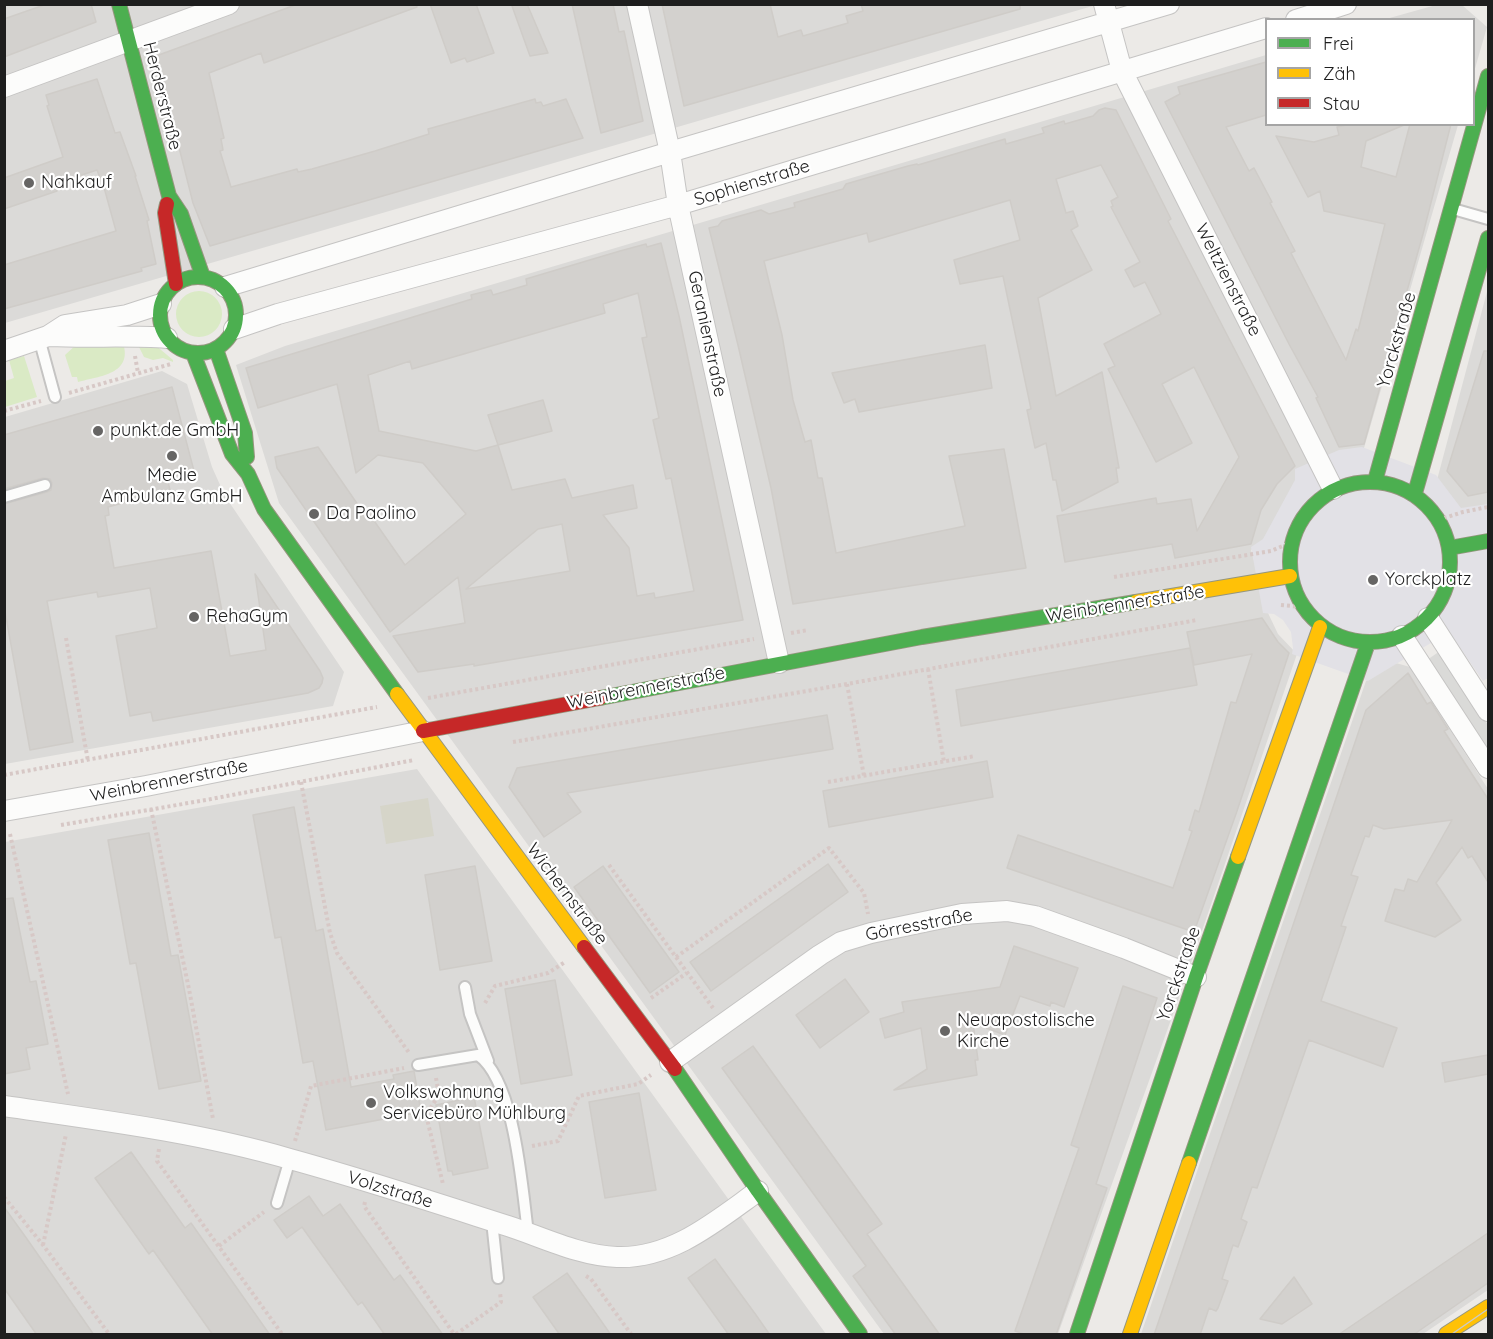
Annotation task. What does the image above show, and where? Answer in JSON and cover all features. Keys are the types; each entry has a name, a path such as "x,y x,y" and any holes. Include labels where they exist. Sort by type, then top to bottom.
{"street":[{"name":"Herderstraße","path":"119,4 169,196 181,214 204,277"},
{"path":"4,87 229,4"},
{"name":"Geranienstraße","path":"637,4 670,152 678,205 779,663"},
{"path":"225,287 670,152 1106,14 1169,4"},
{"path":"1302,18 1347,4"},
{"name":"Weltzienstraße","path":"1106,14 1122,71 1333,489"},
{"name":"Sophienstraße","path":"234,329 278,314 678,205 1265,28"},
{"name":"Yorckstraße","path":"1475,124 1488,76"},
{"name":"Yorckstraße","path":"1375,481 1474,126"},
{"name":"Herderstraße","path":"169,196 165,213 176,284"},
{"path":"1415,493 1488,238"},
{"path":"204,277 215,280 225,287 236,309 234,329 225,343 201,354 178,348 167,338 159,316 161,304 176,284 189,278 204,277"},
{"path":"4,351 43,337 65,325 128,315 161,304"},
{"path":"43,337 167,338"},
{"name":"Wichernstraße","path":"216,349 245,433 248,474"},
{"name":"Wichernstraße","path":"192,353 205,380 232,454 248,474 264,509 423,731 670,1062 860,1335"},
{"path":"1375,481 1415,493 1438,520 1449,548 1449,574 1443,597 1428,618 1402,636 1368,643 1345,640 1320,627 1302,607 1290,576 1292,542 1306,512 1333,489 1375,481"},
{"path":"1449,548 1488,541"},
{"name":"Weinbrennerstraße","path":"4,811 146,786 779,663 1290,576"},
{"path":"1428,618 1488,711"},
{"name":"Yorckstraße","path":"1077,1335 1196,977 1320,627"},
{"path":"1402,636 1488,768"},
{"path":"1130,1335 1368,643"},
{"name":"Görresstraße","path":"670,1062 819,955 841,942 962,914 1007,911 1035,916 1196,977"},
{"name":"Volzstraße","path":"4,1106 217,1140 369,1183 581,1251 616,1257 647,1254 676,1245 700,1232 758,1191"},
{"path":"1446,1335 1488,1307"}],"lane":[{"path":"1452,209 1488,219"},
{"path":"43,337 55,396"},
{"path":"4,497 45,484"},
{"path":"465,987 470,1014 507,1105 517,1149 528,1233"},
{"path":"418,1065 478,1055 488,1062"},
{"path":"277,1203 290,1159"},
{"path":"492,1221 498,1278"}],"path":[{"path":"4,411 172,363 196,382 205,380"},
{"path":"1438,520 1488,507"},
{"path":"1106,578 1271,551 1292,542"},
{"path":"1280,604 1302,607"},
{"path":"511,743 1198,620"},
{"path":"4,775 808,630"},
{"path":"66,638 88,761"},
{"path":"928,669 944,762"},
{"path":"847,684 864,776"},
{"path":"57,825 441,755"},
{"path":"828,782 975,756"},
{"path":"290,1159 311,1086 418,1065 337,953 330,933 301,782"},
{"path":"151,809 189,989 217,1140"},
{"path":"21,831 7,834 70,1102 43,1245"},
{"path":"676,957 829,848 864,893 872,933"},
{"path":"609,865 724,1023"},
{"path":"470,1014 490,997 495,986 548,973 585,947"},
{"path":"643,1004 687,973"},
{"path":"517,1149 558,1141 579,1096 638,1084 670,1062"},
{"path":"433,1063 439,1095 426,1115 449,1208"},
{"path":"163,1131 157,1161 282,1335"},
{"path":"369,1183 364,1206 455,1335 501,1302 498,1278"},
{"path":"4,1197 43,1245 109,1335"},
{"path":"219,1246 277,1203"},
{"path":"581,1251 581,1273 591,1279 631,1335"}],"shaded area":[{"path":"5,5 1096,5 5,323"},
{"path":"1436,5 1462,5 1487,27 1475,69 1475,18 1390,18"},
{"path":"1265,55 1265,126 1458,126 1364,448 1296,480 1264,540 1251,550 1268,613 1278,634 1297,654 1182,989 1058,1334 884,1334 279,503 236,365 285,346"},
{"path":"1488,288 1488,505 1459,510 1437,480"},
{"path":"162,371 187,384 212,467 225,496 344,672 333,706 5,764 5,417"},
{"name":"Yorckplatz","path":"1362,447 1436,475 1461,508 1488,504 1488,678 1483,681 1449,632 1368,681 1292,654 1291,632 1283,620 1274,614 1263,613 1251,547 1263,539 1295,480 1295,469 1339,450"},
{"path":"1440,651 1488,725 1488,754 1427,660"},
{"path":"1396,663 1410,667 1488,789 1488,1290 1423,1334 1141,1334 1366,681"},
{"path":"417,769 826,1334 5,1334 5,842"},
{"path":"428,798 434,836 386,844 380,806"}],"green space":[{"path":"199,291 215,298 222,314 215,330 199,337 183,330 176,314 183,298"},
{"path":"123,343 125,353 123,361 112,372 78,382 77,377 72,377 65,355 77,344"},
{"path":"154,344 173,362 163,358 153,360 144,357 138,345"},
{"path":"24,356 37,397 5,407 5,381 14,378 9,360"}],"building":[{"path":"47,4 91,4 96,22 4,57 4,19"},
{"path":"298,4 416,4 417,7 264,63 261,53 209,73 224,138 221,139 223,150 220,151 231,187 297,169 298,172 312,169 375,151 429,134 428,129 535,99 536,103 541,102 543,106 566,99 583,138 210,246 193,203 156,56"},
{"path":"430,4 476,4 494,53 467,62 465,58 451,63"},
{"path":"527,4 548,53 530,56 512,6"},
{"path":"572,4 613,4 619,32 624,31 643,121 601,133"},
{"path":"662,4 770,4 778,37 801,30 803,36 848,23 846,16 863,11 861,4 1020,4 1020,9 684,106"},
{"path":"1265,62 1265,115 1226,127 1249,171 1254,168 1272,202 1270,203 1295,251 1291,253 1346,360 1356,329 1358,331 1385,224 1324,211 1320,191 1308,197 1276,136 1314,142 1339,135 1337,127 1342,126 1402,126 1366,141 1361,167 1396,177 1409,126 1450,126 1423,234 1364,444 1339,447 1316,398 1318,397 1165,102 1180,94 1178,87"},
{"path":"97,79 115,133 120,132 136,176 149,220 147,221 156,264 141,268 142,271 4,309 4,265 116,231 97,170 54,184 57,191 4,209 4,178 63,157 47,106 49,105 46,95"},
{"path":"1105,108 1116,110 1171,219 1168,221 1295,466 1277,484 1261,510 1251,544 1175,558 1172,544 1065,562 1057,516 1156,498 1157,504 1191,499 1197,531 1239,457 1194,367 1162,384 1192,443 1156,462 1108,369 1115,366 1104,344 1161,314 1145,282 1134,287 1125,270 1140,262 1111,207 1113,206 1111,201 1118,197 1101,165 1056,179 1066,213 1073,211 1078,226 1071,230 1092,270 1038,298 1056,396 1102,372 1119,468 1116,468 1118,482 1062,511 1046,443 1035,448 1027,410 1031,409 1003,276 960,284 954,260 1020,240 1010,200 869,242 867,233 764,261 782,335 793,400 805,442 811,440 818,478 822,478 836,553 965,526 949,456 1004,449 1026,568 793,604 771,488 709,228 718,226 722,221 761,210 769,214 795,207 794,203 843,189 846,184 908,166 1005,139 1006,144 1044,133 1042,128 1093,116"},
{"path":"661,243 679,316 743,620 474,666 474,664 418,672 393,636 465,623 458,577 390,632 277,468 275,457 318,447 365,515 363,505 405,565 466,514 423,463 378,455 356,473 337,384 258,408 246,368 472,299 471,295 491,290 493,295 527,285 526,279 646,244 647,247","holes":["638,293 647,337 642,338 659,418 653,420 666,479 671,478 694,591 655,598 654,593 637,596 629,548 603,515 637,508 633,485 572,498 565,479 512,490 498,445 476,451 379,431 368,375 410,361 412,369 605,313 603,304","562,524 570,571 466,589 538,529"]},
{"path":"985,345 992,388 859,412 855,399 844,403 832,373"},
{"path":"1484,351 1488,351 1488,492 1468,496 1447,471"},
{"path":"172,387 194,471 167,478 170,490 108,507 109,515 105,516 114,568 211,551 230,656 266,650 255,574 320,671 323,678 322,683 319,688 308,693 153,721 151,712 130,716 116,636 157,628 150,588 98,597 97,592 47,601 73,742 30,750 4,606 4,504 47,492 51,490 52,483 50,479 43,478 4,489 4,435"},
{"path":"543,400 552,431 498,445 488,415"},
{"path":"1262,618 1278,642 1289,653 1194,932 1007,868 1018,835 1173,888 1192,831 1189,830 1195,810 1199,812 1231,702 1236,703 1252,654 1194,665 1187,632"},
{"path":"1190,648 1197,685 961,726 956,690"},
{"path":"1408,673 1427,704 1431,702 1448,729 1444,731 1488,799 1488,882 1472,856 1468,858 1462,847 1436,883 1461,920 1435,937 1385,921 1395,889 1404,891 1408,879 1417,882 1452,820 1384,829 1373,825 1369,837 1365,836 1351,875 1358,877 1341,926 1346,927 1321,1001 1397,1028 1383,1067 1309,1040 1257,1188 1252,1187 1241,1219 1247,1222 1238,1247 1233,1245 1222,1279 1228,1281 1218,1308 1216,1311 1209,1308 1200,1335 1154,1335 1366,710"},
{"path":"827,715 833,749 567,793 581,812 544,837 509,787 517,768"},
{"path":"987,761 993,797 829,827 823,791"},
{"path":"294,807 316,931 323,929 351,1087 394,1079 393,1075 414,1071 421,1112 326,1130 313,1061 303,1063 281,937 275,938 253,815"},
{"path":"149,833 171,956 178,955 201,1081 159,1089 136,963 130,964 108,840"},
{"path":"828,864 848,892 711,991 690,962"},
{"path":"475,866 492,961 440,970 425,875"},
{"path":"603,866 679,972 650,993 574,887"},
{"path":"13,898 30,982 36,981 48,1044 26,1048 30,1069 4,1074 4,899"},
{"path":"1014,946 1078,968 1064,1007 1051,1002 1050,1006 1020,996 1005,1035 973,1023 978,1060 975,1060 977,1075 894,1090 927,1069 921,1028 885,1038 880,1019 904,1012 902,1002 1000,987"},
{"path":"845,979 869,1012 820,1048 796,1015"},
{"path":"555,980 572,1075 521,1084 505,989"},
{"path":"1123,986 1157,998 1096,1184 1107,1188 1056,1335 1027,1335 1015,1331 1079,1148 1071,1145"},
{"path":"753,1046 882,1224 867,1234 940,1335 896,1335 853,1276 866,1266 722,1068"},
{"path":"1488,1055 1488,1074 1445,1082 1442,1063"},
{"path":"639,1093 656,1190 605,1198 589,1102"},
{"path":"474,1097 488,1168 453,1175 452,1171 448,1171 436,1105"},
{"path":"131,1152 185,1228 191,1223 270,1335 213,1335 153,1250 149,1254 95,1178"},
{"path":"309,1196 323,1216 340,1204 394,1280 400,1275 443,1335 385,1335 362,1302 358,1305 302,1227 287,1238 274,1220"},
{"path":"4,1207 94,1335 37,1335 4,1288"},
{"path":"1488,1233 1488,1283 1413,1335 1338,1335"},
{"path":"715,1259 770,1335 729,1335 688,1278"},
{"path":"567,1273 611,1335 560,1335 533,1297"},
{"path":"1294,1277 1312,1304 1282,1324 1260,1319"}],"tram line":[{"path":"1452,1334 1488,1309"}],"traffic: fast":[{"path":"119,4 169,196 181,214 203,277"},
{"path":"1475,123 1488,76"},
{"path":"1375,481 1474,126"},
{"path":"1415,493 1488,238"},
{"path":"191,277 205,277 219,283 230,294 236,308 236,315 233,330 225,342 205,353 191,353 177,347 166,336 160,322 160,308 166,294 177,283 191,277"},
{"path":"216,349 245,433 247,457"},
{"path":"193,353 232,454 248,474 264,509 397,694"},
{"path":"1370,482 1386,483 1401,488 1427,505 1444,531 1449,546 1450,562 1449,578 1444,593 1427,619 1401,636 1386,641 1370,642 1354,641 1339,636 1313,619 1296,593 1291,578 1290,562 1291,546 1296,531 1313,505 1339,488 1354,483 1370,482"},
{"path":"1449,548 1488,541"},
{"path":"600,698 922,637 1136,602"},
{"path":"1189,1163 1368,643"},
{"path":"1077,1334 1238,857"},
{"path":"675,1069 860,1334"}],"traffic: slow":[{"path":"1136,602 1290,576"},
{"path":"1238,857 1320,627"},
{"path":"397,694 584,947"},
{"path":"1130,1334 1189,1163"},
{"path":"1446,1334 1488,1307"}],"traffic: jam":[{"path":"167,204 165,213 176,284"},
{"path":"423,731 600,698"},
{"path":"584,947 675,1069"}],"place":[{"name":"Nahkauf","path":"29,183"},
{"name":"punkt.de GmbH","path":"98,431"},
{"name":"Medie Ambulanz GmbH","path":"172,456"},
{"name":"Da Paolino","path":"314,514"},
{"name":"Yorckplatz","path":"1373,580"},
{"name":"RehaGym","path":"194,617"},
{"name":"Neuapostolische Kirche","path":"945,1031"},
{"name":"Volkswohnung Servicebüro Mühlburg","path":"371,1103"}]}
